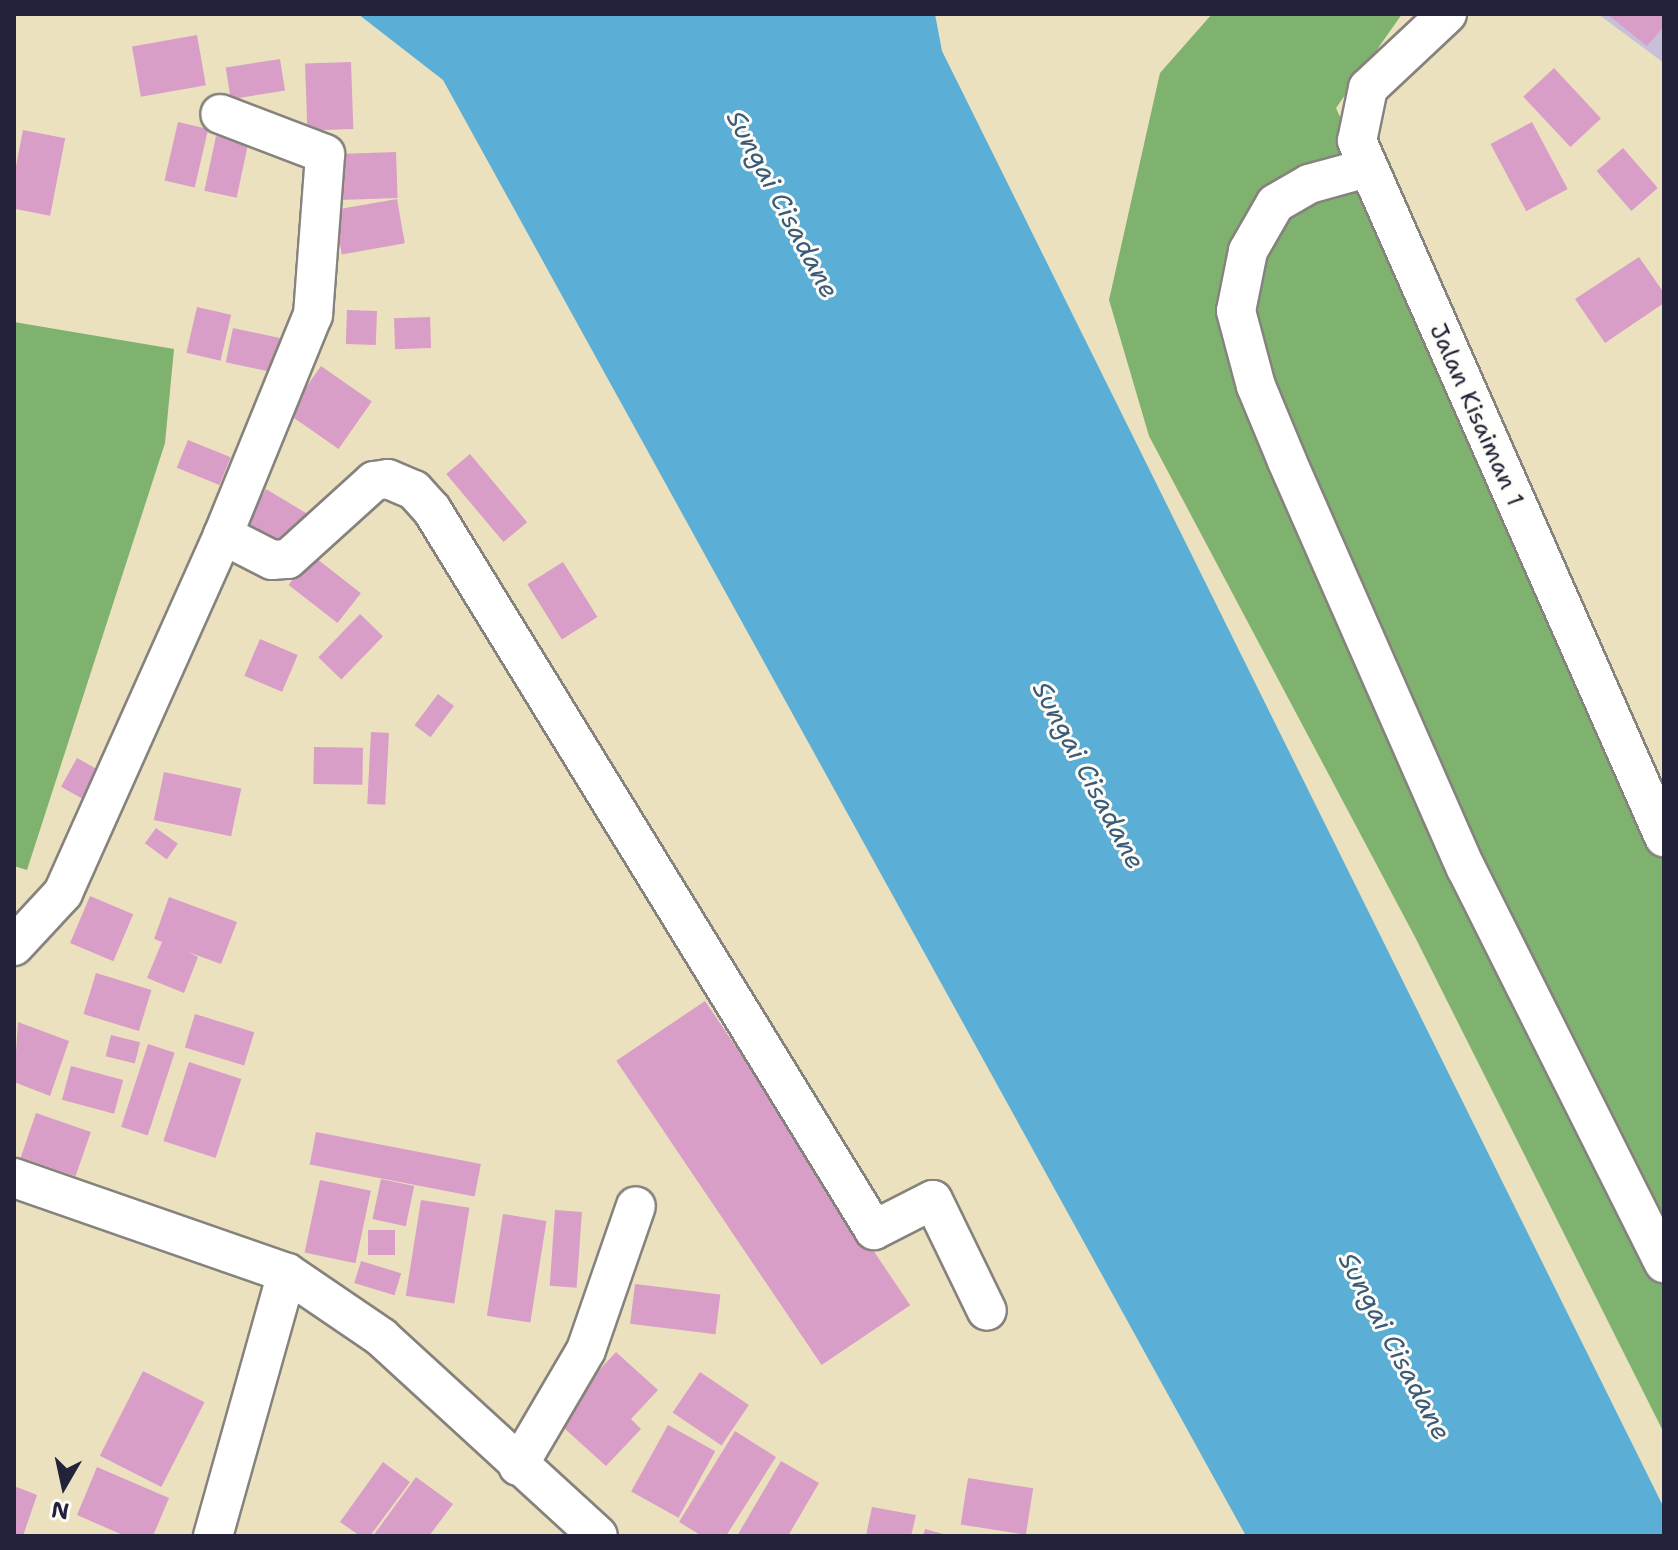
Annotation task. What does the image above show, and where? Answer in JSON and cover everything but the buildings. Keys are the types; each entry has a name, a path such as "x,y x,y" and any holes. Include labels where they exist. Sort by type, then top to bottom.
{"street":[{"name":"Jalan Kisaiman 1","path":"1447,14 1368,88 1357,141 1664,837"},
{"path":"14,972 14,946 63,893 223,535 313,315 325,154 220,114"},
{"path":"1367,168 1309,184 1275,204 1248,251 1236,311 1256,386 1466,868 1664,1263"},
{"path":"223,535 272,560 288,559 374,481 401,482 414,490 432,510 874,1230 933,1200 987,1311"},
{"path":"14,1178 287,1273 381,1337 518,1466 598,1536"},
{"path":"518,1466 586,1350 636,1206"},
{"path":"213,1536 287,1273"}],"shaded area":[{"path":"1598,14 1664,14 1664,63"}],"green space":[{"path":"1212,14 1402,14 1336,108 1664,831 1664,1433 1415,937 1149,436 1109,300 1160,73"},
{"path":"14,322 174,349 165,443 27,870 14,866"}],"water":[{"name":"Sungai Cisadane","path":"358,14 935,14 942,51 1664,1508 1664,1536 1246,1536 443,80"}]}
